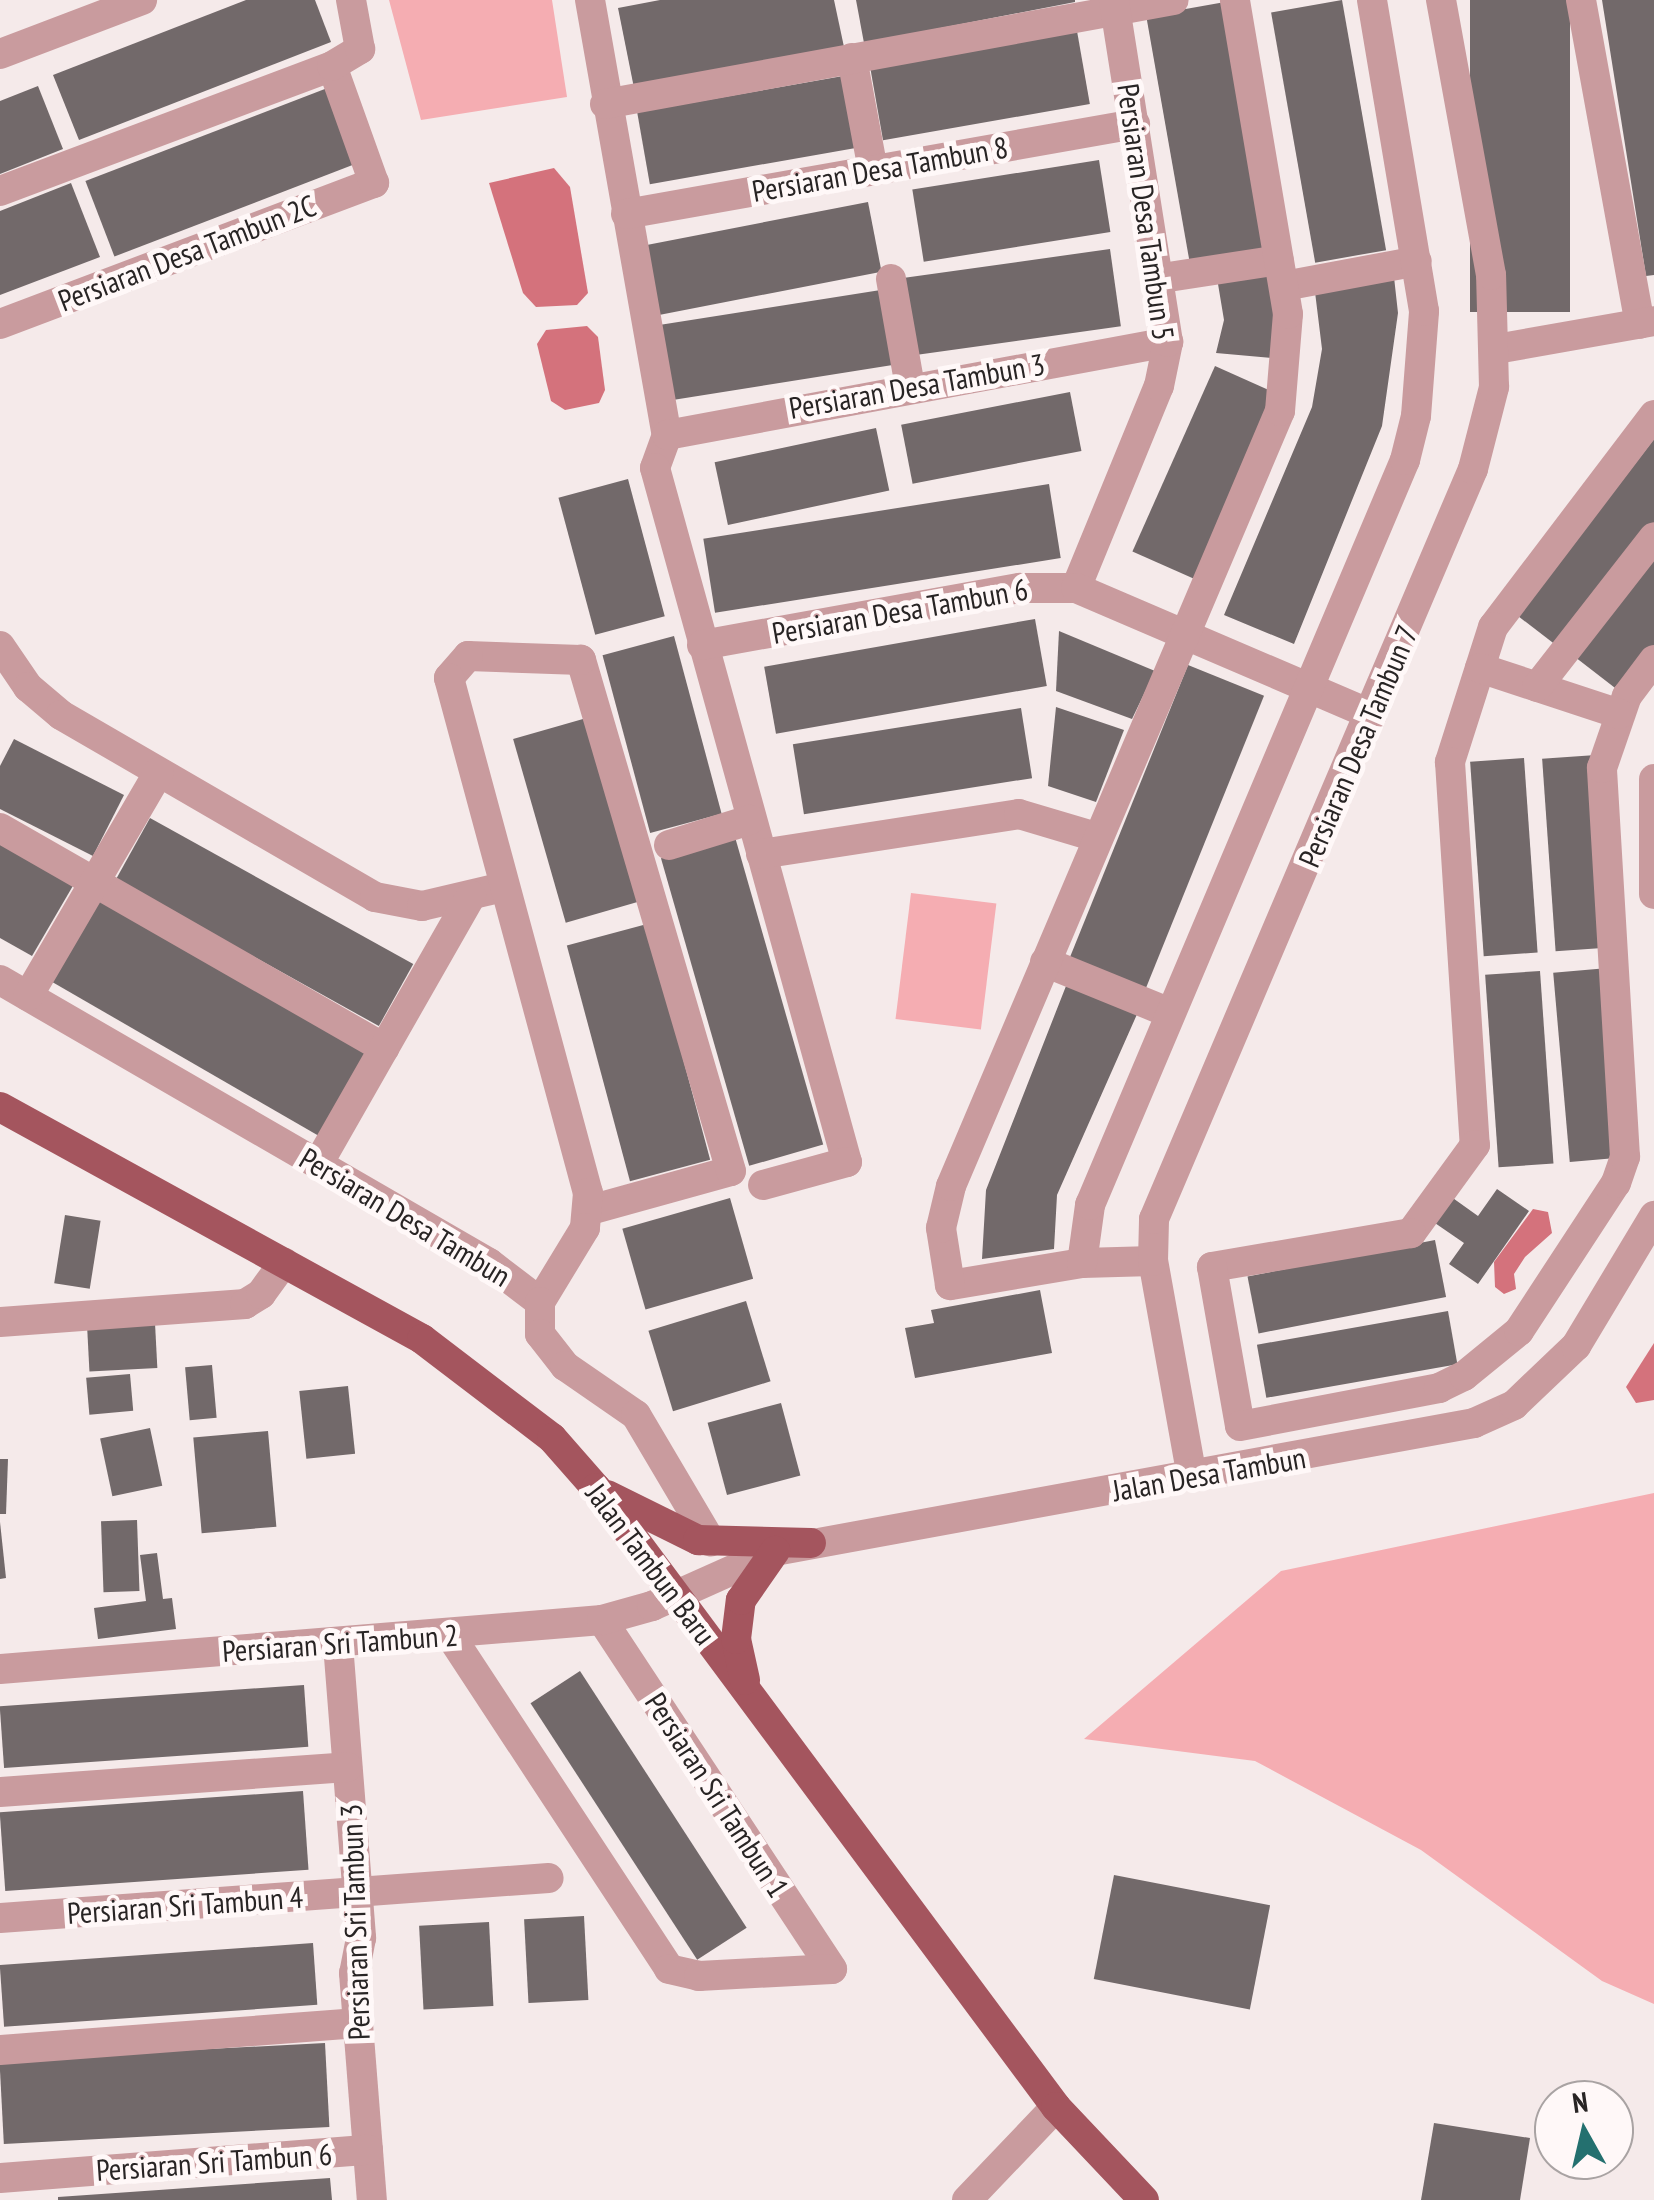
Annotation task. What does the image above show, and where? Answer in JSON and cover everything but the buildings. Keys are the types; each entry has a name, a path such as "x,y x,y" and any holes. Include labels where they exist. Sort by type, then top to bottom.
{"main road":[{"name":"Jalan Tambun Baru","path":"0,1108 284,1262 472,1372 552,1438 596,1488 1056,2107 1144,2200"},
{"path":"596,1488 679,1536 712,1542 811,1543"},
{"path":"749,1695 737,1619 750,1581 776,1551"}],"street":[{"path":"0,54 142,0"},
{"path":"0,191 332,66 360,49 351,0"},
{"path":"590,0 604,104 667,435 655,468 847,1162 763,1185"},
{"path":"604,104 1115,5 1174,0"},
{"path":"1153,1260 1082,1262 950,1285 944,1272 941,1228 951,1186 1280,410 1289,336 1235,0"},
{"path":"1082,1262 1090,1204 1405,460 1425,345 1417,261 1372,0"},
{"name":"Persiaran Desa Tambun 7","path":"1192,1478 1153,1260 1161,1201 1372,716 1474,469 1488,423 1496,349 1491,275 1441,0"},
{"path":"1496,349 1647,322 1581,0"},
{"name":"Persiaran Desa Tambun 5","path":"1076,588 1159,386 1168,342 1162,278 1115,5"},
{"path":"852,58 873,170"},
{"name":"Persiaran Desa Tambun 2C","path":"0,324 374,182 332,66"},
{"name":"Persiaran Desa Tambun 8","path":"626,214 1135,124"},
{"path":"1162,278 1417,261"},
{"path":"891,279 910,387"},
{"name":"Persiaran Desa Tambun 3","path":"667,435 1168,342"},
{"path":"1654,415 1493,626 1450,762 1474,1145 1410,1233 1212,1268 1240,1426 1439,1388 1464,1376 1519,1331 1616,1183 1625,1157 1602,768 1620,714 1654,660"},
{"path":"1537,687 1654,537"},
{"name":"Persiaran Desa Tambun 6","path":"702,645 1020,588 1076,588 1372,716"},
{"path":"0,646 42,701 375,896 422,906 503,888"},
{"path":"540,1302 578,1244 590,1210 450,678 468,656 581,660 731,1171 590,1210"},
{"path":"1480,668 1620,714"},
{"path":"28,996 159,772"},
{"path":"1654,780 1654,894"},
{"path":"762,854 1019,814 1096,837"},
{"path":"669,845 750,820"},
{"path":"0,828 384,1048"},
{"path":"318,1164 471,896"},
{"path":"1045,962 1170,1013"},
{"name":"Persiaran Desa Tambun","path":"0,980 489,1263 540,1302 540,1334 550,1351 636,1416 712,1542"},
{"name":"Jalan Desa Tambun","path":"676,1596 776,1551 811,1543 1430,1434 1514,1406 1576,1346 1654,1216"},
{"path":"0,1322 245,1304 262,1294 284,1262"},
{"name":"Persiaran Sri Tambun 2","path":"0,1669 450,1636 602,1620 676,1596"},
{"name":"Persiaran Sri Tambun 1","path":"450,1636 669,1970 699,1976 832,1969 602,1620"},
{"name":"Persiaran Sri Tambun 3","path":"338,1644 358,1893 358,2023 372,2200"},
{"path":"0,1792 347,1767"},
{"name":"Persiaran Sri Tambun 4","path":"0,1918 549,1878"},
{"path":"0,2050 358,2023"},
{"path":"967,2200 1056,2107"},
{"name":"Persiaran Sri Tambun 6","path":"0,2178 368,2150"}],"shaded area":[{"path":"389,0 552,0 567,97 421,120"},
{"path":"554,168 570,187 588,293 577,305 536,307 523,293 489,183"},
{"path":"587,326 598,337 605,390 599,403 565,410 551,401 537,344 546,330"},
{"path":"911,893 996,903 981,1030 896,1019"},
{"path":"1533,1209 1548,1212 1552,1233 1525,1257 1514,1274 1516,1289 1504,1294 1495,1287 1494,1262"},
{"path":"1654,1343 1654,1400 1636,1403 1626,1387"},
{"path":"1654,1493 1654,2004 1602,1981 1421,1850 1255,1761 1084,1739 1281,1571"}]}
